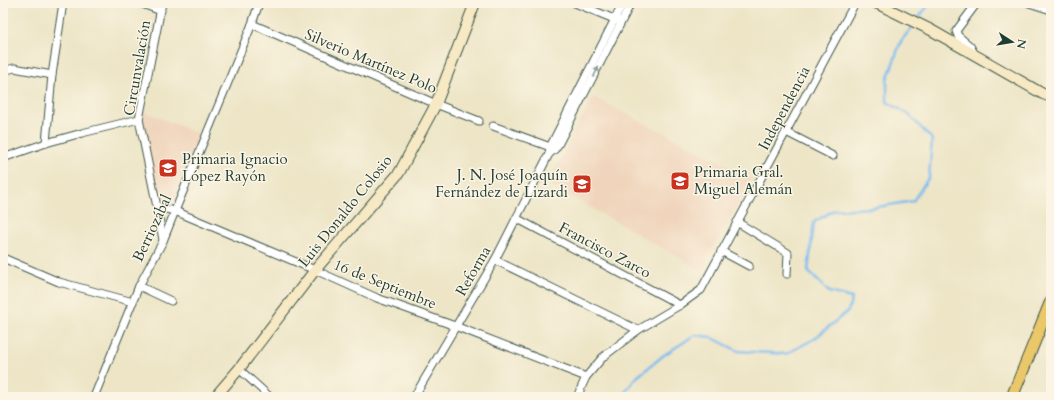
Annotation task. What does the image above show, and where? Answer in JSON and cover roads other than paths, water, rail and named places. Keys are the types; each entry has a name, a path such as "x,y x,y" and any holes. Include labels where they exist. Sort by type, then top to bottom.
{"main road":[{"name":"Luis Donaldo Colosio","path":"214,397 239,369 315,270 399,173 436,104 475,3"},
{"path":"876,3 931,30 1043,94 1051,97"},
{"path":"1012,397 1051,301"}],"street":[{"path":"46,143 52,74 63,3"},
{"path":"140,3 161,11"},
{"name":"Circunvalación","path":"162,3 139,119 163,241"},
{"name":"Berriozábal","path":"94,397 139,286 163,241 176,211 252,24 259,3"},
{"path":"575,3 618,21"},
{"name":"Reforma","path":"618,21 623,3"},
{"name":"Reforma","path":"414,397 495,260 618,21 631,3"},
{"name":"Independencia","path":"577,397 586,377 603,357 638,330 680,305 701,290 855,3"},
{"path":"975,55 970,46 958,36 956,31 977,3"},
{"path":"1029,3 1051,10"},
{"name":"Silverio Martínez Polo","path":"252,24 436,104 479,121"},
{"path":"3,71 14,68 52,74"},
{"path":"3,158 46,143 139,119"},
{"path":"493,126 551,150"},
{"path":"786,132 833,156"},
{"path":"157,207 176,211"},
{"name":"16 de Septiembre","path":"176,211 377,298 455,326 586,377"},
{"name":"Francisco Zarco","path":"516,218 680,305"},
{"path":"737,222 788,253 787,274"},
{"path":"721,252 749,266"},
{"path":"3,258 59,282 133,302"},
{"path":"495,260 638,330"},
{"path":"139,286 171,301"},
{"path":"239,369 270,397"}],"waterway":[{"path":"916,21 930,3"},
{"path":"621,397 637,377 664,355 695,335 711,337 738,351 786,354 814,339 848,311 852,298 829,292 808,271 814,222 834,210 872,208 913,201 929,177 932,139 908,114 887,102 887,80 901,41 914,25"}],"place":[{"name":"Primaria Ignacio López Rayón","path":"168,168"},
{"name":"Primaria Gral. Miguel Alemán","path":"680,181"},
{"name":"J. N. José Joaquín Fernández de Lizardi","path":"582,184"}]}
